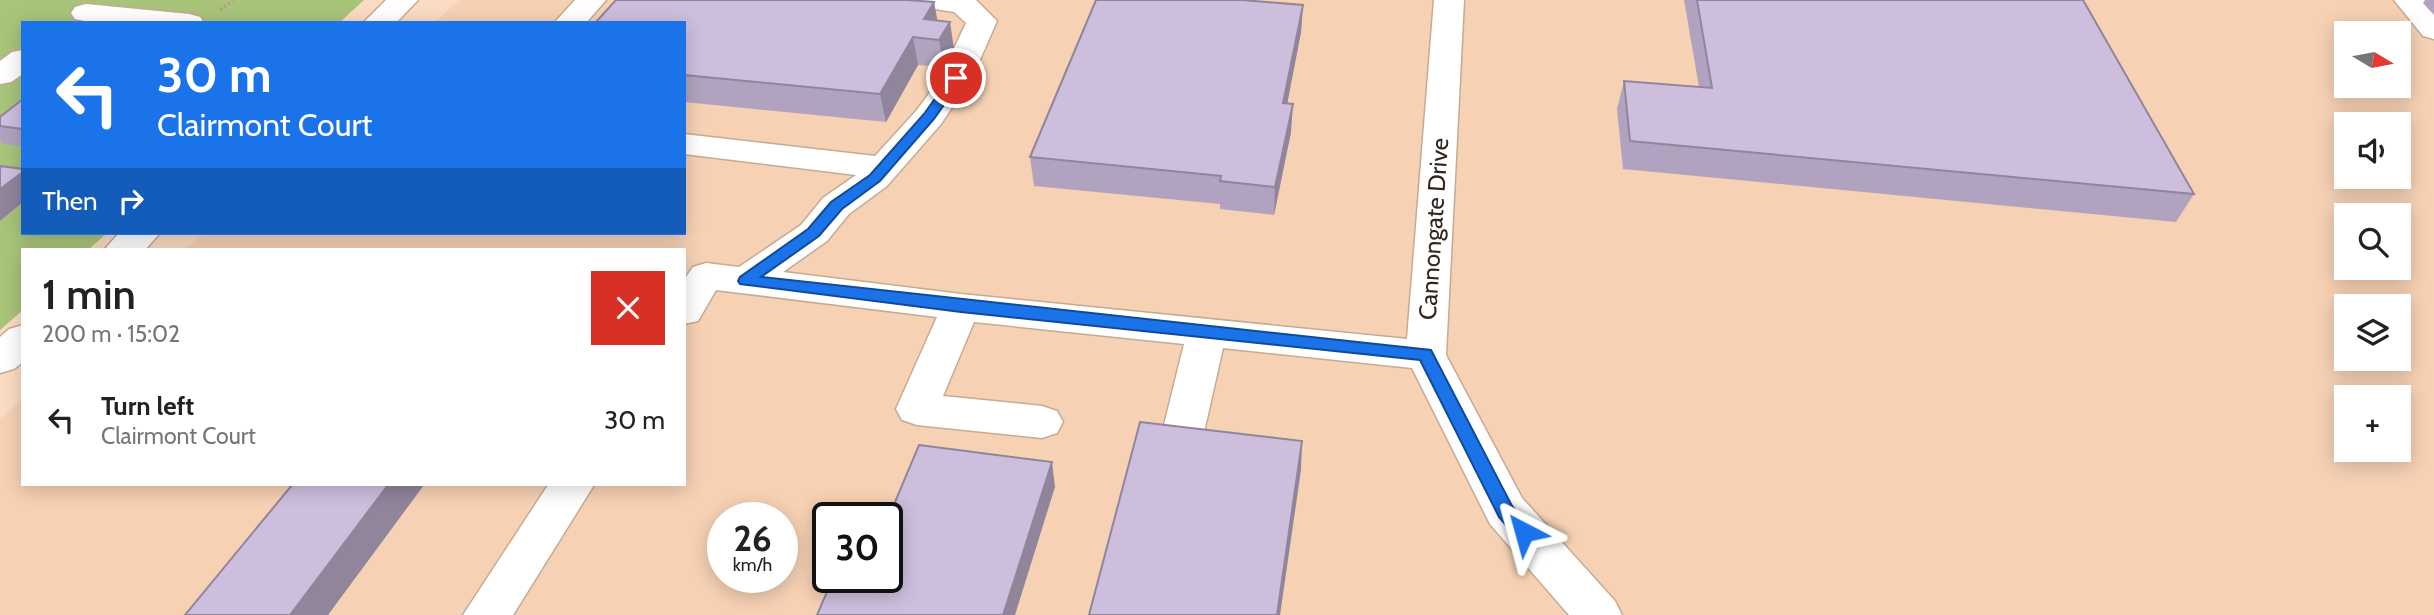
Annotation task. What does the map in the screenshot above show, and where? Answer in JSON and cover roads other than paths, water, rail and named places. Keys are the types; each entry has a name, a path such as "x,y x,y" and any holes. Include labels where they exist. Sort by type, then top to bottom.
{"street":[{"path":"380,21 403,0"},
{"path":"571,21 592,0"},
{"path":"745,281 814,233 836,206 875,178 929,117 956,78 982,21 963,4 926,0"},
{"name":"Cannongate Drive","path":"1449,0 1426,355 1506,511 1598,615"},
{"path":"2409,0 2434,30"},
{"path":"87,12 171,21"},
{"path":"0,75 21,60"},
{"path":"686,144 884,168"},
{"path":"124,248 140,235"},
{"path":"686,308 706,276 961,307 1426,355"},
{"path":"961,307 917,409 1042,422"},
{"path":"1181,441 1207,332"},
{"path":"0,359 21,341"},
{"path":"487,615 571,486"}]}
